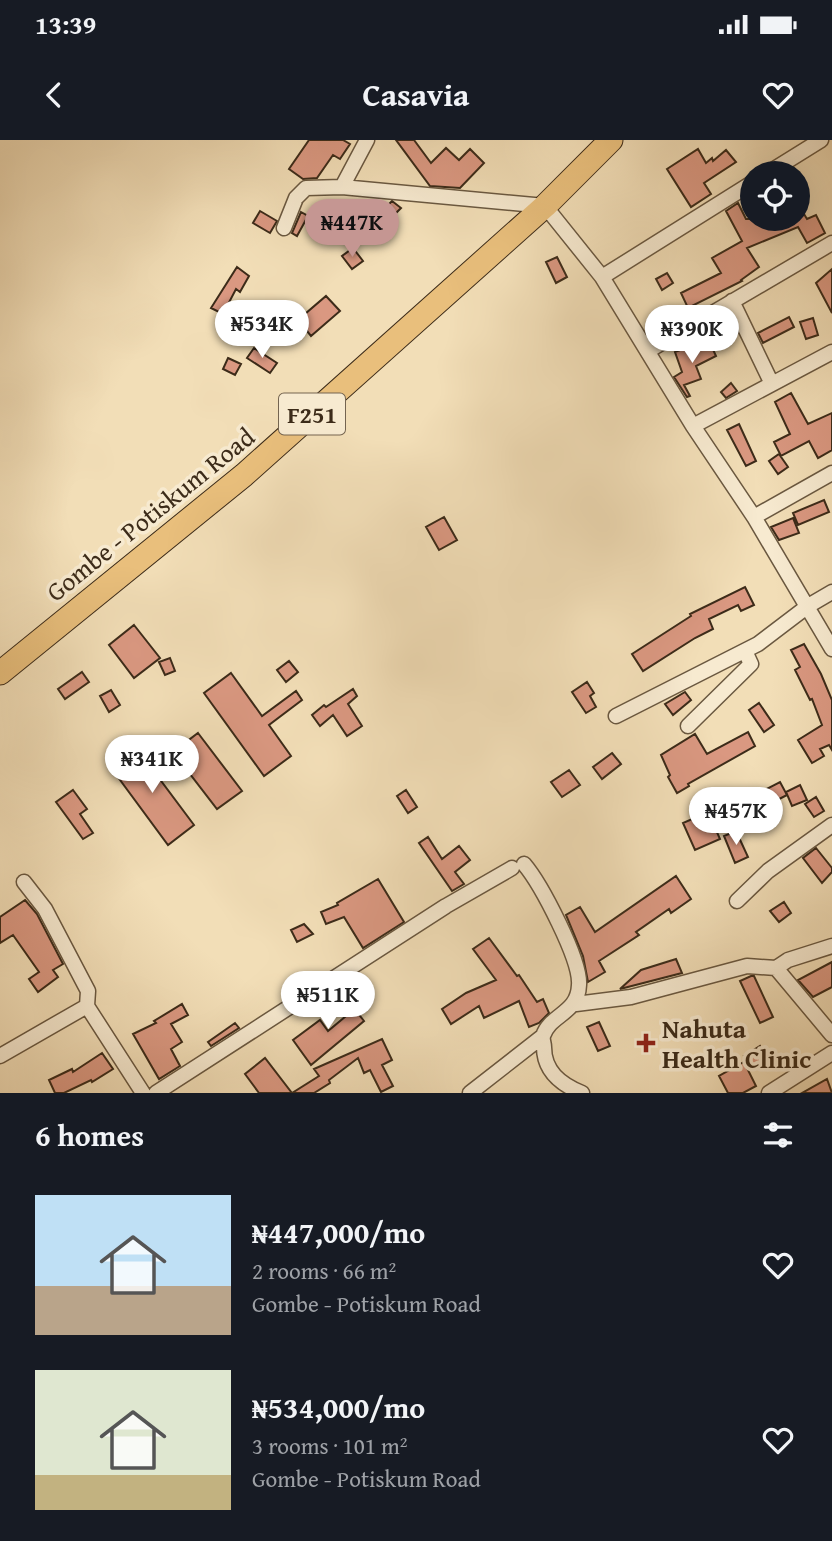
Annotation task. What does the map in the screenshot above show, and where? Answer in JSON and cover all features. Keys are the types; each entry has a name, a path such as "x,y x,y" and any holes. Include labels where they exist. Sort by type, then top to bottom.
{"main road":[{"name":"Gombe - Potiskum Road","path":"0,673 244,475 545,206 611,140"}],"street":[{"path":"342,187 367,140"},
{"path":"787,161 821,140"},
{"path":"284,228 296,198 306,188 342,187 545,206 602,277 754,517 832,649"},
{"path":"602,277 740,191"},
{"path":"648,351 832,243"},
{"path":"732,302 772,384"},
{"path":"694,426 832,352"},
{"path":"754,517 832,473"},
{"path":"616,716 758,644 808,606 832,592"},
{"path":"688,726 751,664 745,651"},
{"path":"737,901 768,871 832,825"},
{"path":"156,1093 446,906 518,866 545,894 576,965 580,984 576,1003 544,1036 470,1093"},
{"path":"24,882 45,909 88,991 87,1006 143,1093"},
{"path":"576,1003 631,997 747,966 776,968 788,960 832,946"},
{"path":"776,968 832,1035"},
{"path":"0,1056 87,1006"},
{"path":"544,1036 544,1061 555,1077 582,1093"},
{"path":"769,1093 832,1053"}],"building":[{"path":"309,140 343,140 350,144 340,159 333,155 317,178 303,179 289,169"},
{"path":"396,140 414,140 431,163 446,148 459,160 470,149 484,163 460,188 430,186"},
{"path":"698,149 706,163 712,158 713,161 726,150 736,162 704,183 711,194 691,207 667,169"},
{"path":"392,201 401,208 389,220 381,212"},
{"path":"738,203 740,231 788,231 747,248 759,267 742,281 688,308 681,293 721,273 712,258 742,241 726,211"},
{"path":"260,211 277,221 270,233 253,223"},
{"path":"301,212 308,216 297,236 292,233"},
{"path":"816,215 825,233 807,243 800,231 810,231 810,218"},
{"path":"353,248 363,261 352,269 342,256"},
{"path":"557,257 567,277 556,283 546,262"},
{"path":"237,267 249,276 240,292 236,289 223,314 211,308"},
{"path":"832,269 832,313 816,283"},
{"path":"667,273 673,283 662,290 656,279"},
{"path":"326,296 340,311 311,336 298,320"},
{"path":"789,317 794,327 763,343 758,333"},
{"path":"813,318 818,335 806,339 800,322"},
{"path":"710,343 716,356 696,366 701,379 684,385 690,396 687,397 674,377 682,372 675,352 685,348 688,354"},
{"path":"254,348 277,363 270,373 247,358"},
{"path":"228,358 241,364 235,375 223,369"},
{"path":"731,383 737,391 726,398 721,392"},
{"path":"791,393 808,424 832,413 832,450 818,458 809,441 781,456 774,442 790,434 775,402"},
{"path":"739,424 756,461 746,466 727,430"},
{"path":"779,454 788,467 778,474 769,461"},
{"path":"824,500 829,512 798,525 793,513"},
{"path":"444,517 457,540 439,550 426,527"},
{"path":"793,518 799,533 779,540 771,527"},
{"path":"745,587 754,605 741,611 738,605 709,619 713,629 643,671 632,654 691,616 690,614"},
{"path":"134,625 160,658 134,678 109,645"},
{"path":"804,644 832,700 832,750 829,745 820,749 824,756 812,763 798,740 822,725 812,699 810,700 795,670 800,667 791,650"},
{"path":"170,658 175,671 165,675 159,662"},
{"path":"289,661 298,672 286,682 277,670"},
{"path":"82,672 89,682 65,699 58,689"},
{"path":"231,673 262,716 296,691 302,700 269,725 291,756 264,776 204,693"},
{"path":"587,682 594,693 590,696 596,707 586,713 572,692"},
{"path":"353,689 357,696 348,704 362,726 347,736 333,715 320,726 312,715"},
{"path":"111,690 120,705 109,712 100,696"},
{"path":"685,692 691,700 673,715 665,704"},
{"path":"759,703 774,725 764,732 749,710"},
{"path":"748,732 755,746 677,793 661,755 695,734 707,754"},
{"path":"198,733 242,791 217,809 173,752"},
{"path":"135,746 194,825 168,845 109,765"},
{"path":"612,753 621,764 602,779 593,767"},
{"path":"569,770 580,785 562,797 551,782"},
{"path":"780,782 787,795 764,807 757,794"},
{"path":"800,785 807,800 792,806 786,792"},
{"path":"73,790 87,809 80,814 93,833 83,839 56,802"},
{"path":"406,790 417,807 408,813 397,796"},
{"path":"816,797 824,811 814,817 805,804"},
{"path":"708,812 720,839 695,850 683,823"},
{"path":"736,831 748,857 735,863 724,836"},
{"path":"428,837 442,859 459,846 470,860 455,872 464,884 452,891 419,843"},
{"path":"816,848 832,868 832,872 822,883 803,858"},
{"path":"676,876 691,899 671,913 669,909 636,932 639,935 599,961 605,972 588,982 583,956 566,915 580,907 595,932"},
{"path":"378,879 404,922 363,948 344,917 326,924 321,912 338,905 337,903"},
{"path":"25,900 37,914 63,964 53,970 58,977 38,992 29,979 39,972 13,935 0,943 0,917"},
{"path":"784,902 791,913 779,922 770,911"},
{"path":"304,924 313,934 297,942 291,930"},
{"path":"489,938 537,1002 543,999 549,1013 539,1023 529,1027 519,1001 484,1018 479,1006 451,1024 442,1009 466,993 496,980 473,949"},
{"path":"676,959 682,973 620,989 641,970"},
{"path":"832,962 832,987 813,997 798,980"},
{"path":"754,976 773,1017 760,1023 740,981"},
{"path":"338,988 364,1021 311,1065 293,1040 320,1020 328,1031 346,1016 330,994"},
{"path":"182,1004 188,1015 171,1024 182,1042 171,1049 180,1066 159,1079 133,1034 156,1023 154,1021"},
{"path":"599,1022 610,1046 598,1051 587,1027"},
{"path":"235,1023 239,1028 211,1046 208,1042"},
{"path":"382,1039 392,1060 382,1065 393,1086 381,1092 370,1070 364,1073 358,1058 329,1080 330,1083 314,1093 292,1093 319,1076 314,1069"},
{"path":"760,1046 767,1059 752,1068 744,1056"},
{"path":"102,1053 113,1069 92,1082 91,1080 64,1093 55,1093 49,1080 72,1069 73,1072"},
{"path":"265,1058 292,1093 259,1093 245,1074"},
{"path":"744,1062 756,1086 743,1093 728,1093 719,1076"},
{"path":"827,1079 832,1093 802,1093"}],"place":[{"name":"Nahuta Health Clinic","path":"646,1043"}]}
